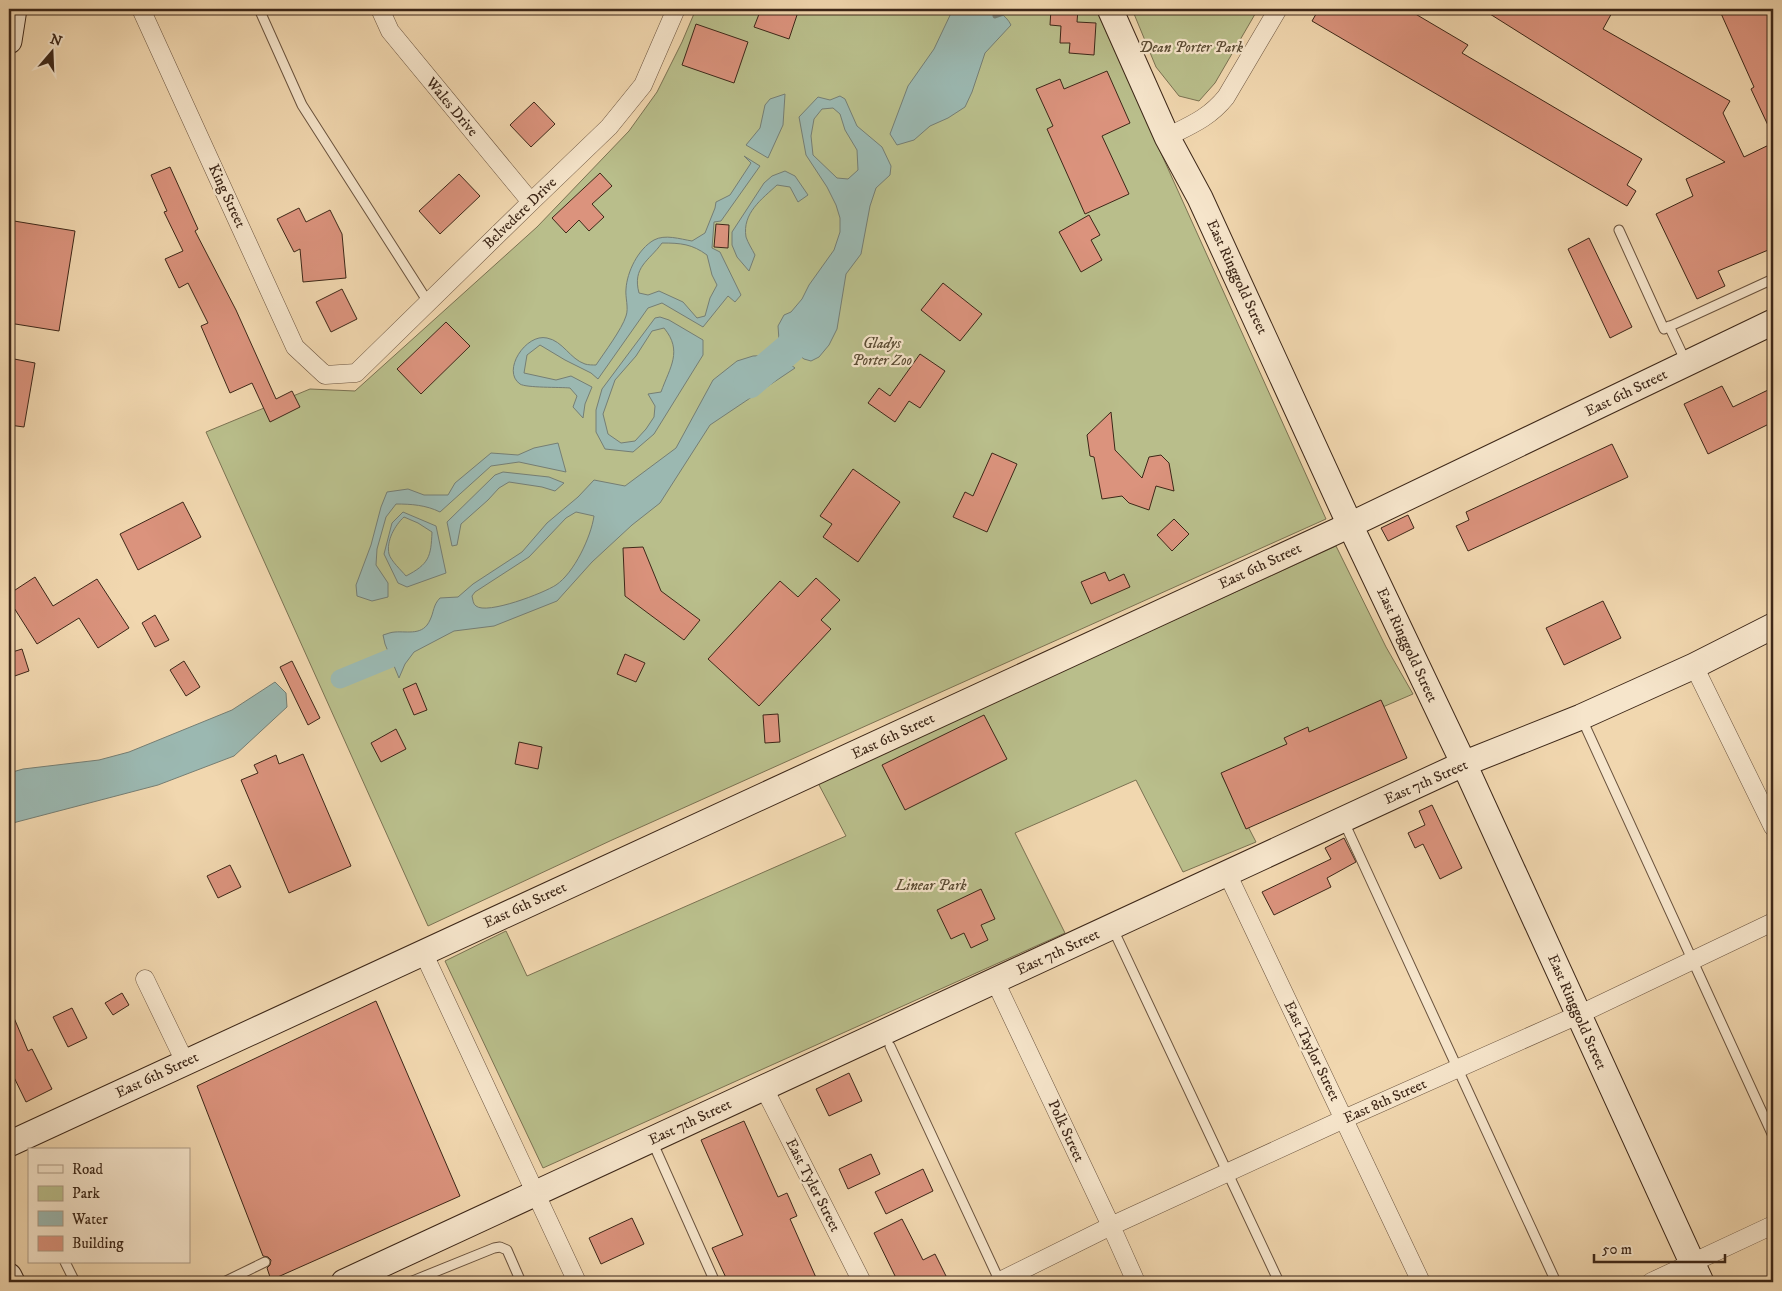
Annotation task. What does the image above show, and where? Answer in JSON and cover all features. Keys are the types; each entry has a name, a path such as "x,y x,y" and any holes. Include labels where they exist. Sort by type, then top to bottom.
{"main road":[{"path":"9,41 14,9"},
{"name":"East Ringgold Street","path":"1110,9 1167,137 1200,198 1350,525 1462,764 1470,777 1696,1273"},
{"name":"East 6th Street","path":"23,1141 185,1062 1350,525 1773,322"},
{"name":"East 7th Street","path":"344,1282 1462,764 1581,717 1694,666 1773,626"},
{"path":"9,1276 12,1282"}],"street":[{"name":"King Street","path":"141,9 295,347 325,375"},
{"name":"Wales Drive","path":"380,9 390,31 530,202"},
{"name":"Belvedere Drive","path":"325,375 356,373 609,127 642,85 676,9"},
{"path":"1167,137 1202,120 1216,109 1226,97 1278,9"},
{"path":"1694,666 1773,827"},
{"name":"East Taylor Street","path":"1227,874 1421,1282"},
{"name":"East 8th Street","path":"999,1282 1111,1226 1344,1119 1578,1015 1773,922"},
{"path":"423,952 577,1282"},
{"path":"146,978 185,1062"},
{"name":"Polk Street","path":"995,981 1136,1282"},
{"name":"East Tyler Street","path":"764,1088 862,1282"},
{"path":"1651,1282 1696,1273 1773,1225"}],"lane":[{"path":"259,9 302,106 428,302"},
{"path":"1620,230 1664,329 1773,279"},
{"path":"1669,326 1687,363"},
{"path":"1581,717 1773,1136"},
{"path":"1343,820 1459,1068 1556,1282"},
{"path":"1112,927 1226,1173 1279,1282"},
{"path":"890,1046 999,1282"},
{"path":"651,1140 716,1282"},
{"path":"410,1282 494,1248 507,1250 521,1282"},
{"path":"224,1282 265,1262"},
{"path":"66,1264 75,1282"}],"green space":[{"name":"Gladys Porter Zoo","path":"696,9 1096,9 1326,519 612,840 428,926 206,432 310,389 355,391 537,227 629,131 657,92"},
{"name":"Dean Porter Park","path":"1132,9 1258,9 1215,83 1199,101 1179,96 1156,67"},
{"name":"Linear Park","path":"1336,546 1386,647 1413,694 1222,776 1256,842 1183,872 1136,780 1015,833 1065,933 543,1168 445,961 506,931 527,976 846,836 818,783"}],"water":[{"path":"977,8 993,10 1006,18 1011,25 985,53 965,107 948,118 930,126 914,140 897,145 890,134 908,86 934,49 953,9"},
{"path":"785,94 783,125 768,158 746,145 760,128 765,105 770,99"},
{"path":"840,96 845,99 857,126 882,147 891,166 890,175 876,188 870,206 861,254 846,274 837,329 829,345 819,357 811,361 804,359 779,340 778,326 784,315 791,312 802,299 809,285 834,250 840,232 840,218 836,205 827,187 806,155 799,117 818,97 830,100","holes":["833,108 840,114 845,130 857,150 858,170 848,179 837,178 813,155 811,136 814,119 822,109"]},
{"path":"744,156 760,166 721,221 714,222 712,248 720,252 741,295 735,302 728,296 703,327 662,303 648,308 598,379 591,373 540,345 527,355 524,373 556,380 571,376 592,387 585,404 583,418 573,407 577,396 570,388 536,387 520,384 515,378 513,371 518,354 531,341 539,338 553,340 580,362 596,365 617,334 626,316 627,282 631,268 638,255 648,244 658,238 673,237 692,241 705,233 716,202 730,195 751,163","holes":["662,243 691,246 707,255 712,275 717,285 710,298 705,316 697,318 683,302 659,291 648,295 639,293 637,284 640,270"]},
{"path":"785,171 795,176 808,195 798,202 790,187 777,185 754,207 747,221 746,228 746,237 755,255 749,271 737,257 732,245 732,232 764,183 772,176"},
{"path":"660,317 669,320 703,340 703,355 654,434 633,452 605,449 596,432 596,410 602,389 655,318","holes":["664,328 670,336 674,352 671,367 661,392 648,394 655,406 654,417 635,441 621,443 608,434 603,414 615,380 636,356 652,331"]},
{"path":"778,355 795,368 710,425 660,503 632,525 592,562 557,601 494,626 454,631 414,652 405,664 399,678 383,635 394,632 419,631 427,625 440,598 458,597 473,584 522,552 547,523 578,497 594,480 625,486 676,448 713,380 737,361 753,356","holes":["576,512 594,516 581,554 569,572 556,585 528,598 491,608 482,608 474,604 472,596 475,592 529,557 566,518"]},
{"path":"558,443 566,472 519,462 491,466 440,512 418,505 396,504 386,517 377,549 376,565 388,583 388,597 372,601 357,596 356,585 371,545 387,492 408,489 424,495 448,495 455,483 491,453 518,455 534,448"},
{"path":"503,472 549,477 564,483 555,491 509,482 499,488 461,524 457,545 452,546 447,522 495,475"},
{"path":"403,512 436,526 446,573 407,587 398,583 384,554 392,523","holes":["404,517 432,532 431,548 427,559 420,568 406,576 390,557 388,549 390,539 397,524"]},
{"path":"275,682 286,693 287,707 234,756 158,785 9,824 9,773 23,769 99,760 129,752 232,710"}],"building":[{"path":"761,9 799,9 789,39 754,27"},
{"path":"1051,9 1078,9 1077,22 1096,23 1094,55 1069,53 1070,43 1060,43 1061,26 1050,25"},
{"path":"1319,9 1407,9 1468,45 1462,53 1642,159 1627,185 1636,191 1627,206 1312,21"},
{"path":"1482,9 1614,9 1603,29 1730,101 1723,113 1744,157 1773,143 1773,248 1718,271 1725,286 1697,299 1656,214 1693,196 1686,179 1725,162"},
{"path":"1719,9 1773,9 1773,32 1769,34 1773,45 1773,136 1751,89 1754,87"},
{"path":"696,24 748,42 734,83 682,65"},
{"path":"1107,71 1130,123 1102,136 1129,194 1085,214 1047,129 1053,126 1036,89 1060,79 1064,89"},
{"path":"534,102 555,124 531,147 510,125"},
{"path":"170,167 198,229 195,231 236,310 276,399 292,391 300,407 270,422 252,383 230,393 201,326 208,323 188,283 179,288 165,259 183,251 164,212 167,211 151,175"},
{"path":"600,173 612,186 592,204 604,217 589,231 579,220 566,233 552,218"},
{"path":"459,174 480,196 440,234 419,211"},
{"path":"299,208 306,222 330,210 342,234 346,278 303,282 300,249 294,252 277,219"},
{"path":"1089,215 1100,235 1091,240 1102,260 1081,272 1059,232"},
{"path":"14,221 75,231 59,331 9,323 9,253"},
{"path":"716,224 729,225 728,248 714,247"},
{"path":"1589,238 1632,327 1610,338 1568,249"},
{"path":"943,283 982,314 960,341 921,310"},
{"path":"342,289 357,319 331,332 316,302"},
{"path":"446,322 470,346 421,394 397,369"},
{"path":"920,354 945,371 920,408 909,401 895,422 868,403 879,388 890,396"},
{"path":"9,358 35,363 24,427 9,425"},
{"path":"1722,386 1733,407 1768,390 1773,401 1773,422 1708,454 1684,404"},
{"path":"1111,412 1115,450 1142,478 1149,457 1161,455 1169,463 1174,491 1156,486 1149,510 1129,503 1122,496 1102,499 1094,457 1090,456 1087,435"},
{"path":"1612,444 1628,477 1468,551 1456,526 1469,520 1466,512"},
{"path":"992,453 1017,464 987,532 953,517 965,492 973,496"},
{"path":"853,469 900,502 858,562 823,537 832,524 820,516"},
{"path":"183,502 201,537 138,570 120,534"},
{"path":"1408,515 1414,528 1388,541 1381,528"},
{"path":"1174,519 1189,534 1172,551 1157,535"},
{"path":"643,547 661,591 700,620 684,640 625,596 623,548"},
{"path":"1105,572 1109,581 1124,574 1130,587 1091,604 1081,582"},
{"path":"35,577 53,606 97,579 129,628 98,648 79,618 37,644 9,600 9,594"},
{"path":"816,578 840,600 821,620 831,629 759,706 708,659 780,581 798,597"},
{"path":"1603,601 1621,638 1564,665 1546,628"},
{"path":"155,615 169,640 155,647 142,623"},
{"path":"22,649 29,671 9,678 9,653"},
{"path":"625,654 645,663 636,682 617,674"},
{"path":"184,661 200,687 186,696 170,670"},
{"path":"292,661 320,718 308,725 280,667"},
{"path":"416,683 427,710 414,715 403,689"},
{"path":"1381,700 1407,758 1246,829 1221,773 1287,744 1284,738 1308,727 1309,732"},
{"path":"778,714 780,742 765,743 763,715"},
{"path":"984,715 1007,759 905,810 882,765"},
{"path":"396,729 406,749 381,762 371,743"},
{"path":"519,742 542,747 538,769 515,764"},
{"path":"303,754 351,866 289,893 241,780 258,773 254,765 276,755 279,764"},
{"path":"1432,805 1462,868 1440,879 1423,844 1415,848 1408,833 1425,825 1419,811"},
{"path":"1344,838 1356,862 1327,878 1331,887 1274,915 1262,892 1331,859 1325,848"},
{"path":"230,865 241,887 218,898 207,876"},
{"path":"981,889 995,919 981,925 988,940 971,948 964,933 951,939 937,910"},
{"path":"122,993 129,1005 113,1015 105,1003"},
{"path":"376,1001 460,1196 271,1280 267,1268 271,1260 263,1256 197,1086"},
{"path":"9,1006 28,1051 32,1049 52,1089 26,1102 9,1067"},
{"path":"72,1008 87,1038 68,1047 53,1017"},
{"path":"849,1073 862,1101 829,1116 816,1089"},
{"path":"744,1121 778,1197 787,1193 797,1216 790,1219 818,1282 728,1282 712,1248 743,1235 701,1140"},
{"path":"871,1154 880,1174 848,1189 839,1169"},
{"path":"923,1169 933,1191 886,1214 875,1192"},
{"path":"632,1218 644,1244 601,1264 589,1238"},
{"path":"902,1219 923,1260 935,1254 949,1282 898,1282 874,1233"}],"waterway":[{"path":"995,16 1007,9"},
{"path":"749,383 790,348 814,314"},
{"path":"340,679 391,658"}]}
